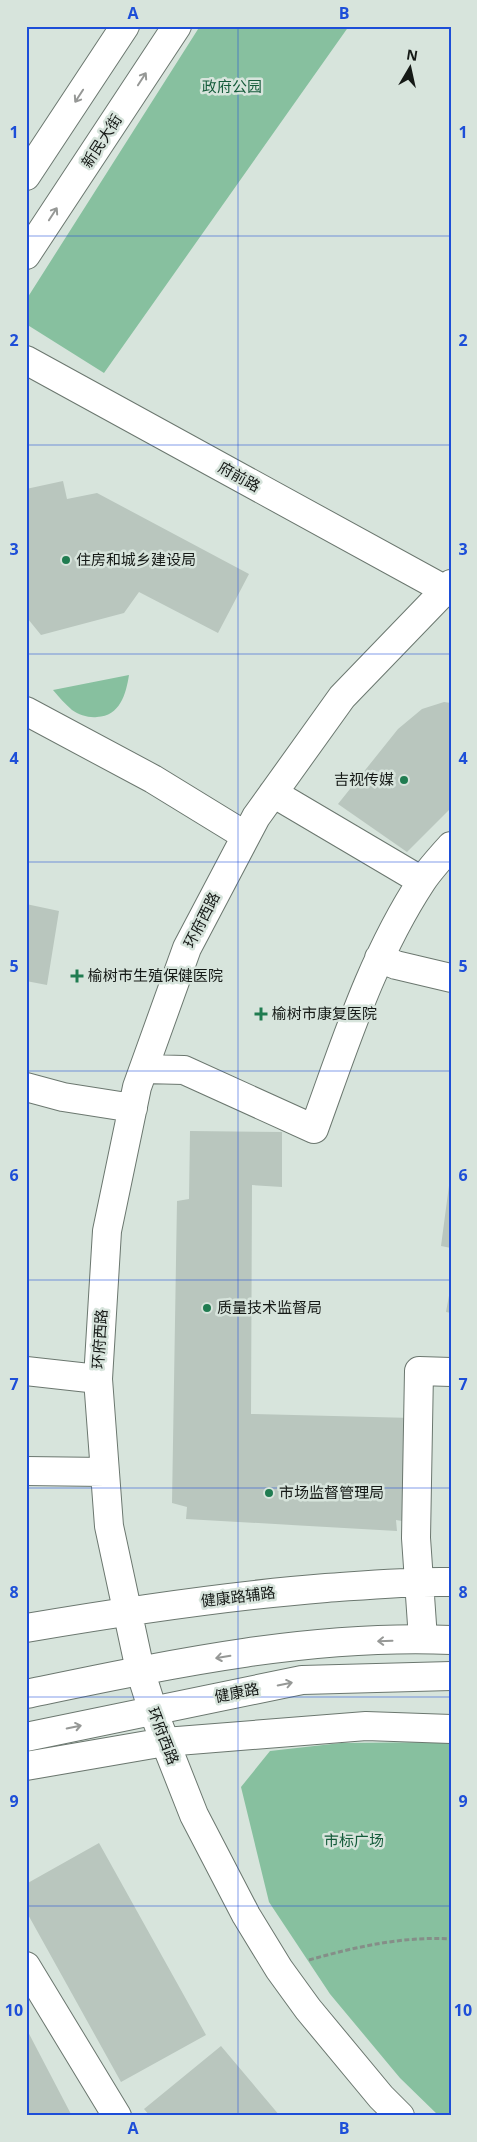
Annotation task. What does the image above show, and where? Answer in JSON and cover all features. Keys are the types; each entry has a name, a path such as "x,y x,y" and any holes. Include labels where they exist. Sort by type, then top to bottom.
{"street":[{"path":"26,176 125,26"},
{"name":"新民大街","path":"26,255 177,26"},
{"name":"府前路","path":"26,360 448,589"},
{"name":"环府西路","path":"400,2116 380,2096 308,2010 246,1916 194,1816 164,1742 140,1670 109,1526 98,1379 107,1231 133,1108 144,1069 187,948 256,816 342,697 448,589"},
{"path":"26,711 153,779 246,836"},
{"path":"273,793 422,881"},
{"path":"144,1069 184,1070 314,1129 360,1001 379,958 422,881 451,846"},
{"path":"379,958 396,965 451,978"},
{"path":"26,1087 63,1097 133,1108"},
{"path":"26,1371 98,1379"},
{"path":"423,1639 416,1538 419,1371 451,1372"},
{"path":"26,1471 105,1472"},
{"name":"健康路辅路","path":"26,1628 127,1610 276,1592 419,1581 451,1582"},
{"path":"26,1694 140,1670 302,1644 423,1639 451,1640"},
{"name":"健康路","path":"26,1737 302,1680 451,1676"},
{"path":"26,1766 164,1742 366,1726 451,1729"},
{"path":"26,1966 116,2116"}],"path":[{"path":"280,1969 348,1949 396,1941 451,1939"}],"green space":[{"name":"政府公园","path":"200,26 349,26 104,373 26,324 26,300"},
{"path":"129,675 124,696 120,703 111,713 105,716 84,716 72,710 53,690"},
{"name":"市标广场","path":"451,1742 451,2116 439,2116 400,2078 330,1994 269,1902 241,1787 270,1751 341,1743"}],"building":[{"path":"63,481 67,499 97,493 249,574 218,633 139,592 124,613 41,635 28,619 26,620 26,489"},
{"name":"吉视传媒","path":"444,702 451,703 451,808 407,852 338,804 398,729 422,709"},
{"path":"26,904 59,911 47,985 26,981"},
{"path":"190,1131 282,1132 282,1187 252,1185 251,1414 413,1418 413,1523 396,1520 397,1531 186,1519 187,1507 172,1503 177,1201 189,1199"},
{"path":"451,1178 451,1248 441,1246"},
{"path":"451,1290 451,1313 446,1312"},
{"path":"99,1843 206,2035 121,2082 26,1911 26,1884"},
{"path":"26,2028 72,2116 26,2116"},
{"path":"221,2046 280,2116 150,2116 144,2109"}],"place":[{"name":"住房和城乡建设局","path":"66,560"},
{"name":"吉视传媒","path":"404,780"},
{"name":"榆树市生殖保健医院","path":"77,976"},
{"name":"榆树市康复医院","path":"261,1014"},
{"name":"质量技术监督局","path":"207,1308"},
{"name":"市场监督管理局","path":"269,1493"}]}
